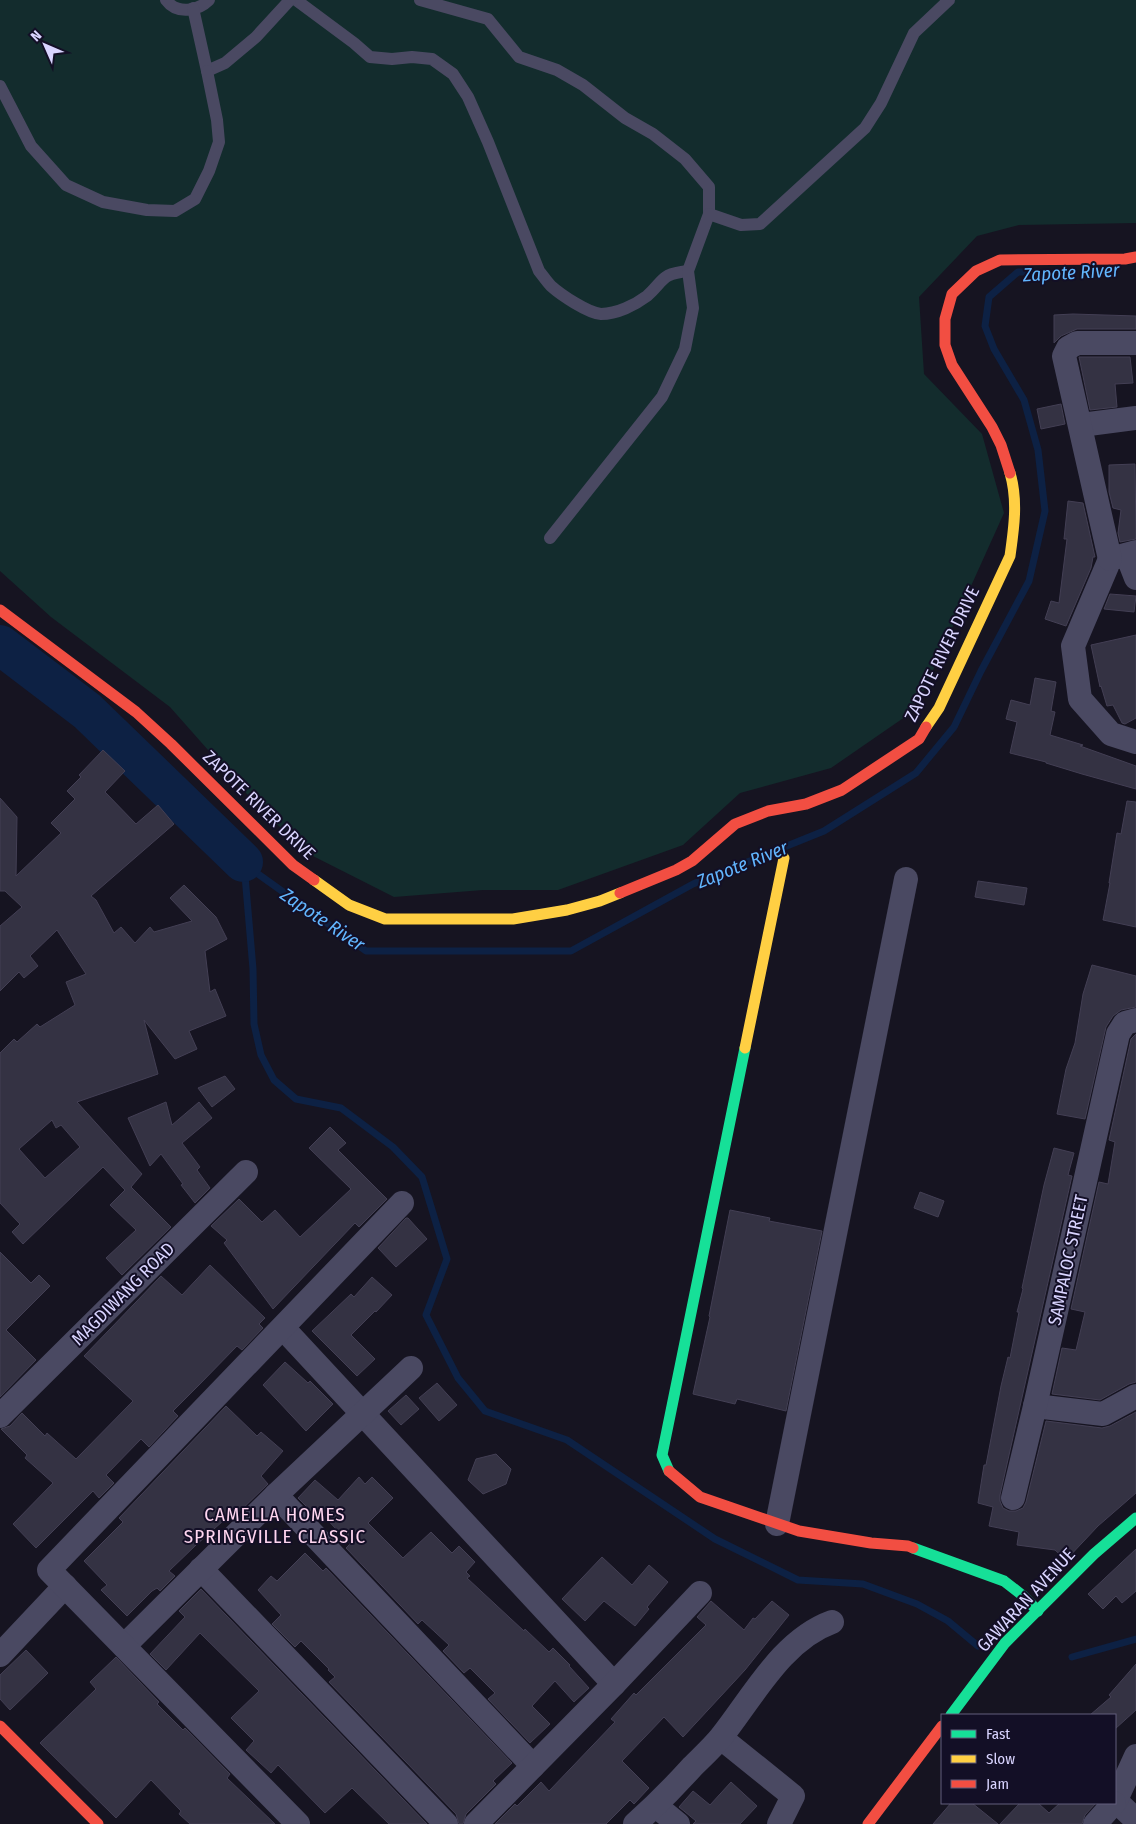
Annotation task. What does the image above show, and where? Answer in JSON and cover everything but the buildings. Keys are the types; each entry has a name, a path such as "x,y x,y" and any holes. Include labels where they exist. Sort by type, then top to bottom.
{"street":[{"name":"ZAPOTE RIVER DRIVE","path":"0,610 136,712 171,744 293,865 349,905 385,919 513,919 567,910 600,901 676,870 692,861 735,824 768,811 806,804 842,790 919,739 939,708 1010,556 1014,529 1014,496 1011,477 1001,445 992,427 952,365 945,345 945,319 952,294 976,270 1000,260 1125,259 1136,257"},
{"path":"1136,343 1077,343 1068,348 1064,356 1081,425 1124,555 1136,578"},
{"path":"1081,425 1136,418"},
{"path":"1124,555 1073,646 1080,700 1111,734 1136,742"},
{"path":"784,858 662,1455 667,1470 700,1497 776,1524 799,1531 871,1543 908,1546 1004,1581 1038,1610"},
{"path":"776,1524 906,879"},
{"name":"SAMPALOC STREET","path":"1013,1498 1036,1406 1118,1034 1130,1022"},
{"name":"MAGDIWANG ROAD","path":"0,1416 246,1172"},
{"path":"298,1824 49,1570 402,1204"},
{"path":"283,1328 614,1684"},
{"path":"124,1646 276,1495 412,1368"},
{"path":"1036,1406 1103,1414 1136,1396"},
{"path":"276,1495 533,1766"},
{"name":"GAWARAN AVENUE","path":"952,1714 1005,1643 1094,1554 1136,1518"},
{"path":"201,1569 446,1824"},
{"path":"0,1655 65,1586"},
{"path":"476,1824 614,1684 700,1593"},
{"path":"635,1824 656,1806 721,1738 764,1680 797,1641 818,1627 832,1622"},
{"path":"0,1726 98,1824"},
{"path":"868,1824 941,1727"},
{"path":"721,1738 793,1796 779,1824"},
{"path":"1116,1800 1136,1756"},
{"path":"1116,1803 1136,1820"},
{"path":"1095,1824 1113,1804"},
{"path":"656,1806 678,1824"}],"lane":[{"path":"166,0 169,4 184,10 202,6 209,0"},
{"path":"207,71 225,63 256,37 290,0"},
{"path":"296,0 354,42 370,58 392,59 412,57 432,59 453,74 468,97 488,142 539,271 552,286 578,305 600,314 620,311 647,296 659,282 671,273 688,271"},
{"path":"420,0 488,19 519,57 558,70 583,85 625,118 659,139 685,159 709,187 709,214 688,271 693,308 685,349 662,397 550,538"},
{"path":"709,214 741,225 760,224 865,128 881,103 914,33 949,0"},
{"path":"0,86 32,146 66,185 103,202 147,210 175,211 194,198 209,171 219,142 217,120 193,8"}],"green space":[{"path":"0,0 1136,0 1136,223 1019,225 977,236 919,297 924,374 982,434 1004,513 915,710 831,768 740,793 683,845 558,890 483,890 394,897 307,853 255,803 170,707 51,617 0,571"}],"waterway":[{"name":"Zapote River","path":"243,862 366,951 571,951 693,884 824,831 916,773 954,727 981,671 1029,581 1045,511 1038,450 1024,400 994,349 985,326 989,297 1018,272 1023,272"},
{"name":"Zapote River","path":"0,645 87,711 243,862"},
{"path":"244,864 253,969 254,1024 261,1055 274,1080 296,1099 341,1108 393,1147 422,1177 447,1259 426,1315 458,1378 485,1411 567,1440 715,1539 798,1580 863,1584 917,1604 948,1621 978,1646"},
{"path":"1072,1657 1136,1639"}],"traffic: fast":[{"path":"669,1471 662,1455 745,1048"},
{"path":"952,1714 1005,1643 1094,1554 1136,1518"},
{"path":"913,1548 1004,1581 1038,1611"}],"traffic: slow":[{"path":"926,727 939,708 1010,556 1015,504 1010,473"},
{"path":"745,1048 784,858"},
{"path":"314,880 349,905 385,919 513,919 567,910 600,901 620,893"}],"traffic: jam":[{"path":"1010,473 1001,445 992,427 952,365 945,345 945,319 952,294 976,271 1000,260 1125,259 1136,257"},
{"path":"0,610 136,712 171,744 293,865 314,880"},
{"path":"620,893 676,870 692,861 735,824 768,811 806,804 842,790 919,739 926,727"},
{"path":"669,1471 700,1497 799,1531 913,1548"},
{"path":"0,1726 98,1824"},
{"path":"868,1824 941,1727"}],"district":[{"name":"CAMELLA HOMES SPRINGVILLE CLASSIC","path":"275,1525"}]}
